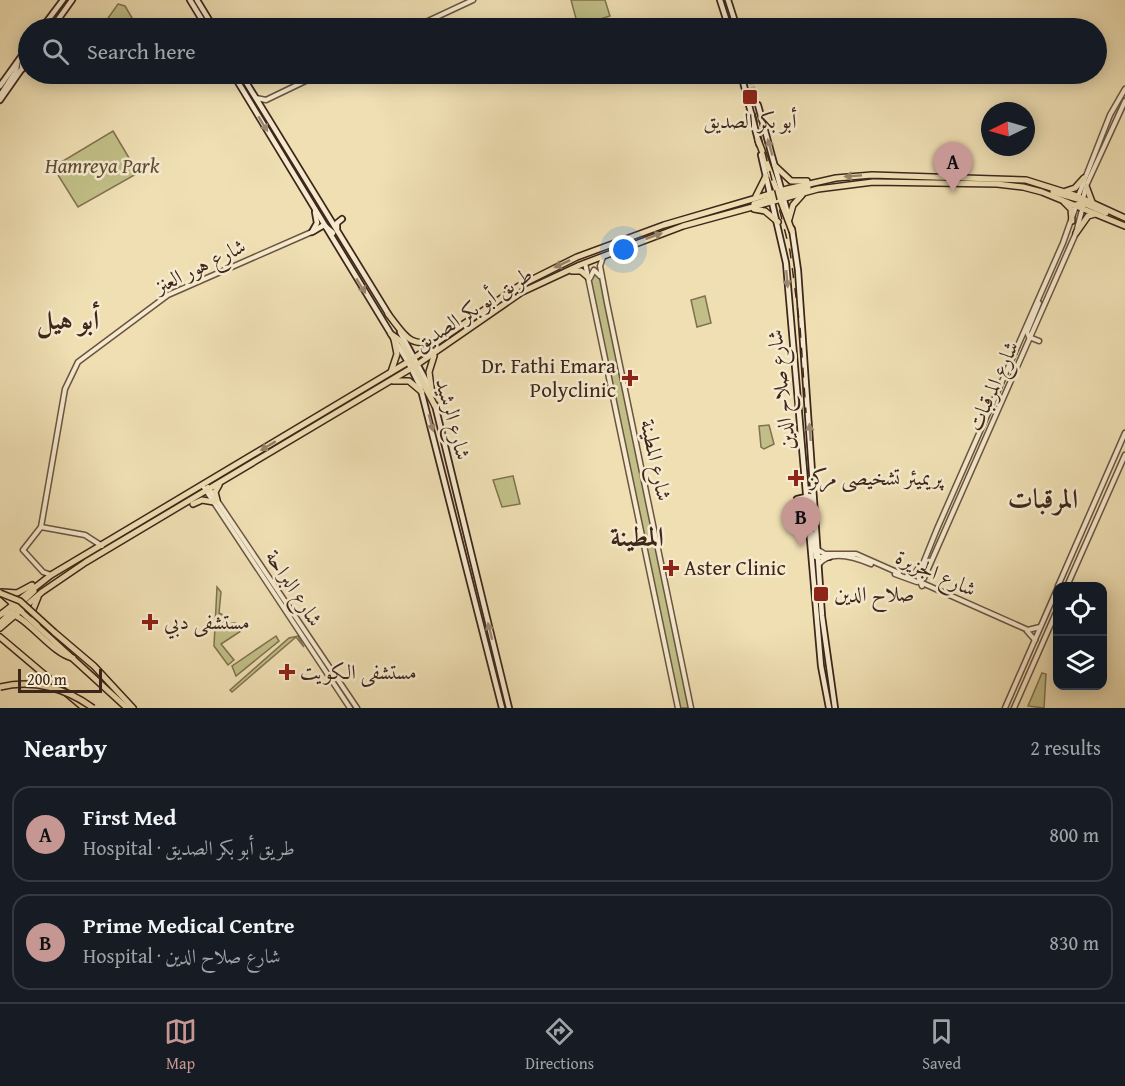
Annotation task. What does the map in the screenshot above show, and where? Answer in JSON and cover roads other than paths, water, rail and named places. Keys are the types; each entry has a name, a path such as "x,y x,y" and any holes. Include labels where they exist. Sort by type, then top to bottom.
{"main road":[{"path":"50,18 63,0"},
{"path":"59,18 72,0"},
{"path":"190,0 201,18"},
{"path":"197,0 208,18"},
{"path":"720,0 726,18"},
{"path":"728,0 734,18"},
{"path":"0,86 18,68"},
{"path":"0,98 18,69"},
{"path":"0,98 18,70"},
{"name":"شارع الرشيد","path":"239,84 313,207 343,242 388,314 432,394 509,708"},
{"name":"شارع الرشيد","path":"247,84 327,225 331,236 393,336"},
{"name":"شارع صلاح الدين","path":"744,84 766,176 789,219 798,270 826,656 832,708"},
{"name":"شارع صلاح الدين","path":"758,105 775,166 778,222 785,256 824,687 832,708"},
{"path":"758,140 792,231"},
{"path":"775,166 791,181 822,181"},
{"name":"طريق أبو بكر الصديق","path":"822,181 872,175 1006,178 1036,182 1061,190 1097,214 1125,226"},
{"path":"753,198 761,189 766,176"},
{"path":"1061,190 1072,190 1084,178"},
{"path":"733,212 822,181"},
{"name":"طريق أبو بكر الصديق","path":"1,624 40,583 51,575 137,525 219,484 386,384 443,339 512,290 598,248 753,198 873,182 997,184 1042,192 1061,199 1093,203 1125,218"},
{"path":"299,183 362,274"},
{"path":"1086,186 1093,203"},
{"path":"1042,192 1051,192 1125,218"},
{"path":"789,219 794,205 804,193"},
{"name":"طريق أبو بكر الصديق","path":"0,615 13,610 86,562 180,508 238,469 242,462 390,374 437,352 515,297 606,254 683,226 746,209 778,196"},
{"path":"1061,199 1071,209 1072,221"},
{"path":"312,232 317,223 313,207"},
{"path":"746,209 765,211 778,222"},
{"path":"683,226 700,218 702,213"},
{"path":"1076,233 1088,216 1097,214"},
{"path":"342,219 336,227 343,242"},
{"path":"312,232 327,225"},
{"path":"312,232 323,231 331,236"},
{"path":"585,263 598,248"},
{"path":"562,273 578,270 588,277"},
{"path":"388,314 413,342 424,344 443,339"},
{"path":"393,336 399,339 414,363 435,406"},
{"path":"390,374 397,354 393,336"},
{"path":"432,394 429,368 437,352"},
{"name":"شارع الرشيد","path":"414,363 502,708"},
{"path":"386,384 400,380 410,381 422,392"},
{"path":"436,444 442,448 453,483"},
{"path":"180,508 202,500 216,501 215,492 219,484"},
{"path":"167,515 208,489"},
{"path":"796,499 808,496 811,498 817,531"},
{"path":"810,523 815,555 819,558 829,557"},
{"path":"117,544 138,530 137,525"},
{"path":"0,592 17,593 40,583"},
{"path":"0,592 13,610 61,654 75,658"},
{"path":"0,592 16,599 94,666 133,708"},
{"path":"42,592 34,603 32,614 34,621 50,639"},
{"path":"0,615 13,610"},
{"path":"13,610 75,658 127,708"},
{"path":"0,637 84,708"},
{"path":"0,643 9,645"},
{"path":"0,687 28,684 50,687 70,694 93,708"}],"street":[{"path":"434,18 473,0"},
{"path":"256,98 268,99 299,84"},
{"path":"1080,202 1084,178 1113,108 1125,89"},
{"path":"1080,202 1125,100"},
{"path":"1094,168 1092,163 1099,142"},
{"name":"شارع المرقبات","path":"920,584 918,576 937,529 1080,202"},
{"name":"شارع المرقبات","path":"920,584 1076,233 1080,202"},
{"name":"شارع هور العنز","path":"51,575 40,569 23,550 41,527 65,389 78,362 168,295 312,232"},
{"path":"1061,267 1070,245 1067,241 1063,243"},
{"name":"شارع المطينة","path":"606,254 600,266 691,708"},
{"name":"شارع المطينة","path":"585,263 678,708"},
{"path":"591,289 590,274 597,271 607,303"},
{"path":"1040,293 1028,330 1030,338 1040,341"},
{"path":"1060,582 1125,433"},
{"path":"1068,582 1125,455"},
{"name":"شارع البراحة","path":"208,489 357,708"},
{"name":"شارع البراحة","path":"216,501 233,533 349,708"},
{"path":"41,527 87,536 92,542 102,546"},
{"path":"933,557 927,569 923,568 937,529"},
{"path":"1082,553 1077,549 1083,530"},
{"path":"92,542 92,552"},
{"name":"شارع الجزيرة","path":"818,550 825,554 856,554 1028,630 1040,627"},
{"name":"شارع الجزيرة","path":"829,557 852,556 1029,632 1035,640"},
{"path":"819,564 829,557"},
{"path":"907,576 915,573 925,558"},
{"path":"931,563 926,581 931,587"},
{"path":"1063,575 1068,577 1067,582"},
{"path":"1007,707 1053,598"},
{"path":"1014,708 1053,619"}],"tunnel":[{"path":"752,84 758,105"}],"railway":[{"path":"724,0 729,18"},
{"path":"748,84 790,251 800,327 806,413"}],"place":[{"name":"أبو بكر الصديق","path":"750,97"},
{"name":"First Med","path":"953,192"},
{"name":"Dr. Fathi Emara Polyclinic","path":"630,378"},
{"name":"پریمیئر تشخیصی مرکز","path":"796,478"},
{"name":"Prime Medical Centre","path":"801,547"},
{"name":"Aster Clinic","path":"671,568"},
{"name":"صلاح الدين","path":"821,594"},
{"name":"مستشفى دبي","path":"150,622"},
{"name":"مستشفى الكويت","path":"287,672"}],"district":[{"name":"أبو هيل","path":"68,320"},
{"name":"المرقبات","path":"1043,499"},
{"name":"المطينة","path":"637,537"}],"park label":[{"name":"Hamreya Park","path":"102,166"}]}
